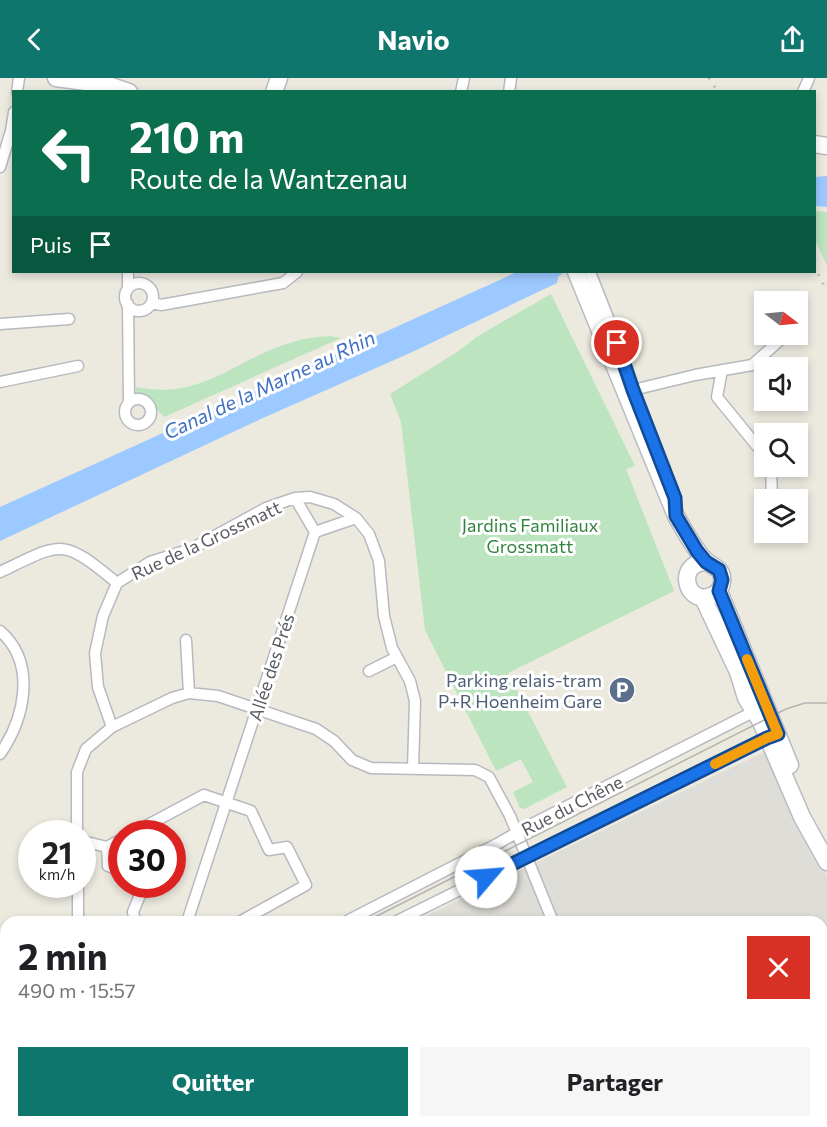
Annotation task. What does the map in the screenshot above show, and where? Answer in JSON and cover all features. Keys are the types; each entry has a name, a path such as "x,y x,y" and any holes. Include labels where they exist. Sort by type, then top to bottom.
{"main road":[{"path":"56,78 108,85"},
{"path":"90,78 123,90"},
{"path":"585,276 676,516 677,529 699,565 719,570 722,580 711,594 698,596 689,588 687,577 699,565"},
{"path":"711,594 760,708 810,811 827,861"}],"street":[{"path":"0,167 12,122"},
{"path":"128,273 126,297 129,402"},
{"path":"152,303 161,305 283,283 296,273"},
{"path":"585,276 614,333 633,390 675,498 676,516"},
{"path":"128,289 136,284 148,286 153,294 152,303 146,309 139,311 128,304"},
{"path":"0,324 69,319"},
{"path":"633,390 753,365 774,345"},
{"path":"0,382 78,366"},
{"path":"722,370 717,397 754,442"},
{"name":"Rue de la Grossmatt","path":"112,727 98,687 95,653 103,616 117,584 150,562 192,549 266,508 295,498 310,497 334,504 356,518 369,534 379,561 384,616 397,657 410,681 415,701 413,769"},
{"path":"295,498 315,532 356,518"},
{"name":"Allée des Prés","path":"189,916 315,532"},
{"path":"0,572 48,549 68,549 85,557 117,584"},
{"path":"0,631 9,639 22,663 24,688 20,714 0,754"},
{"path":"186,640 189,693"},
{"path":"369,671 397,657"},
{"path":"77,820 77,772 86,749 112,727 172,698 189,693 218,696 316,729 334,741 352,760 371,768 475,770 489,777 510,816 551,916"},
{"name":"Rue du Chêne","path":"357,916 760,708"},
{"name":"Rue du Chêne","path":"407,916 773,736"},
{"path":"157,820 204,795 251,811 269,850 287,847 306,885 250,916"},
{"path":"96,845 107,847 108,866"},
{"path":"78,898 78,916"},
{"path":"134,916 133,912 139,898"}],"shaded area":[{"path":"766,751 827,876 827,916 426,916"}],"green space":[{"path":"816,211 827,212 827,266 816,242"},
{"name":"Jardins Familiaux Grossmatt","path":"551,294 635,466 626,469 674,591 508,673 567,787 524,809 520,808 513,792 533,782 521,759 496,771 425,630 401,422 390,394 457,352 478,336"},
{"path":"330,336 341,338 164,417 147,398 136,395 136,387 160,390 181,388 218,376 272,349 302,340"}],"water":[{"path":"827,176 827,207 816,206 816,177"},
{"path":"515,273 563,273 558,277 557,283 410,353 263,418 0,541 0,507"}],"tram line":[{"path":"377,916 786,709 805,703 827,703"}],"railway":[{"path":"709,78 717,90"},
{"path":"816,270 827,291"}],"slow traffic":[{"path":"715,764 778,734 747,659"}],"place":[{"name":"Parking relais-tram P+R Hoenheim Gare","path":"622,690"}],"route":[{"path":"486,877 778,734 719,591 722,580 719,570 716,566 706,562 697,551 676,516 675,498 617,343"}],"water label":[{"name":"Canal de la Marne au Rhin","path":"269,384"}]}
